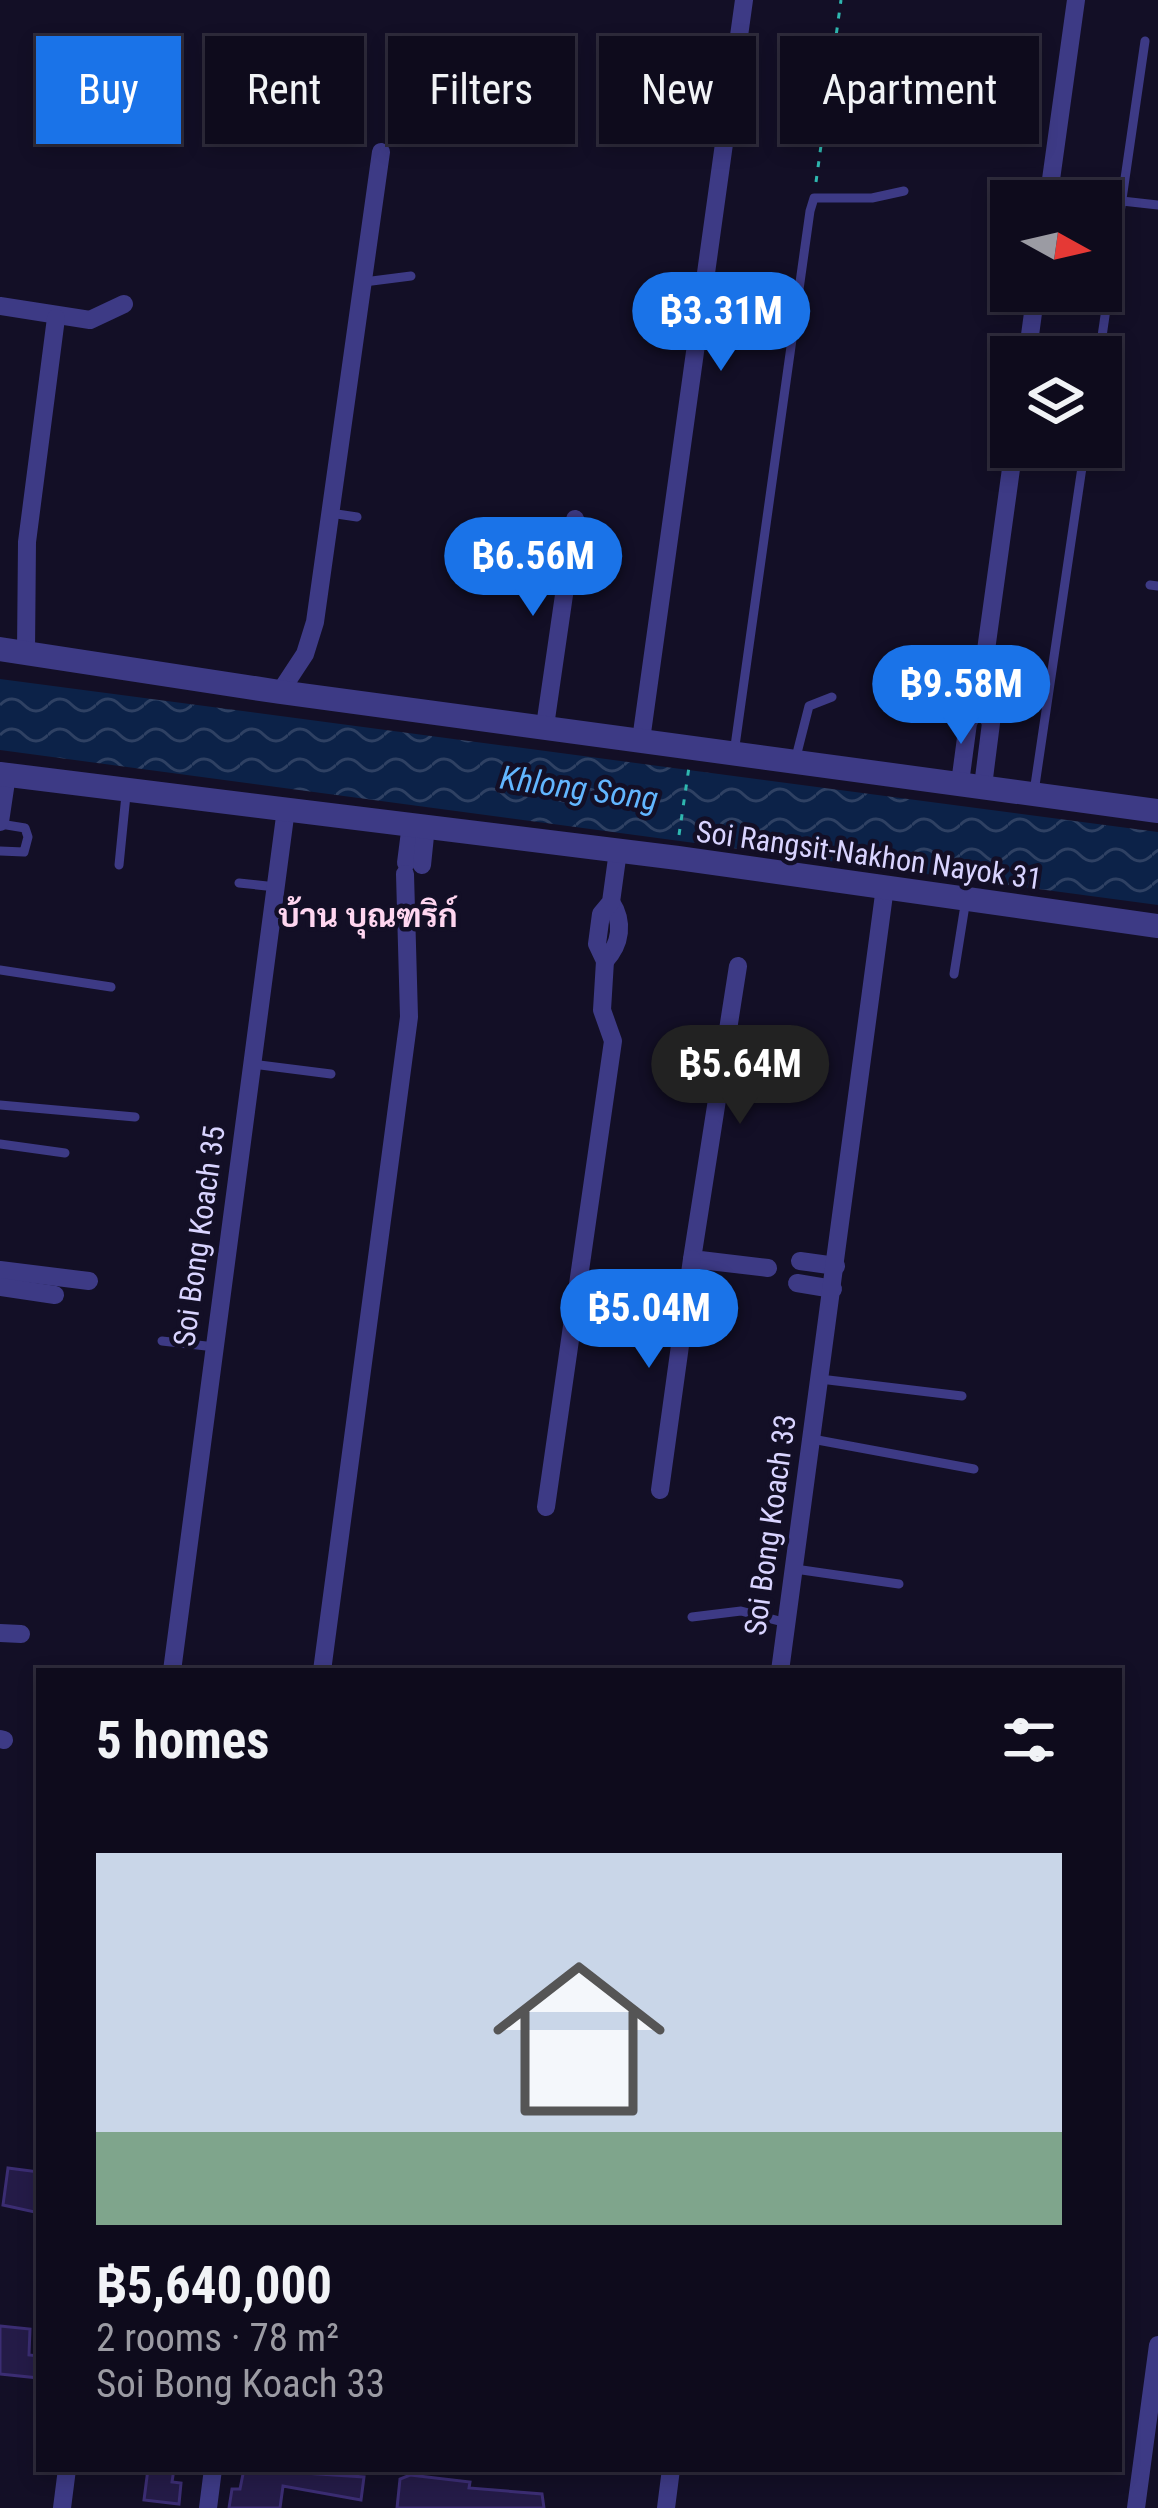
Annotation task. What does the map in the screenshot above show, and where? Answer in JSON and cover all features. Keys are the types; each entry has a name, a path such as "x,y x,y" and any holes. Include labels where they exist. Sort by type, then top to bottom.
{"street":[{"path":"641,740 744,0"},
{"path":"1051,180 1076,0"},
{"path":"280,692 311,639 381,152"},
{"path":"0,306 56,318 104,317 124,304"},
{"path":"56,318 13,650 280,692 1158,811"},
{"path":"972,784 991,723 980,701 1012,468"},
{"path":"545,726 575,519"},
{"path":"0,823 3,774"},
{"name":"Soi Rangsit-Nakhon Nayok 31","path":"3,774 618,851 1158,926"},
{"name":"Soi Bong Koach 35","path":"172,1668 286,809"},
{"path":"322,1668 409,1017 418,825"},
{"path":"546,1507 613,1042 602,1010 605,961 597,944 601,914 611,902 618,851"},
{"name":"Soi Bong Koach 33","path":"780,1668 885,887"},
{"path":"660,1490 738,966"},
{"path":"692,1259 785,1271 836,1266"},
{"path":"0,1270 89,1281"},
{"path":"785,1271 832,1289"},
{"path":"0,1287 55,1295"},
{"path":"0,1633 21,1634"},
{"path":"1136,2508 1158,2345"},
{"path":"62,2508 68,2472"},
{"path":"208,2508 213,2472"},
{"path":"666,2508 671,2472"}],"lane":[{"path":"1145,40 1122,201 1158,205"},
{"path":"734,753 814,198 872,198 904,191"},
{"path":"364,282 411,276"},
{"path":"1034,793 1082,468"},
{"path":"330,513 357,517"},
{"path":"795,761 809,706 832,697"},
{"path":"119,865 126,790"},
{"path":"0,823 25,828 28,837 24,852 0,851"},
{"path":"239,883 276,887"},
{"path":"954,974 965,899"},
{"path":"0,970 111,987"},
{"path":"252,1064 331,1074"},
{"path":"0,1106 136,1117"},
{"path":"0,1144 64,1153"},
{"path":"162,1341 215,1347"},
{"path":"820,1379 962,1396"},
{"path":"812,1439 974,1469"},
{"path":"794,1569 899,1584"},
{"path":"692,1617 741,1611 787,1623"}],"path":[{"path":"814,198 842,0"},
{"path":"678,845 690,760"}],"water":[{"name":"Khlong Song","path":"0,679 1158,832 1158,905 0,750"}],"building":[{"path":"8,2168 36,2172 36,2212 3,2205"},
{"path":"0,2326 30,2329 29,2355 36,2356 36,2378 0,2374"},
{"path":"148,2472 174,2472 172,2482 181,2483 179,2504 144,2500"},
{"path":"243,2472 364,2477 361,2500 283,2486 280,2508 229,2508 232,2489 240,2489"},
{"path":"410,2475 470,2482 469,2488 542,2494 544,2508 397,2508 400,2479"}],"district":[{"name":"บ้าน บุณฑริก์","path":"368,915"}]}
